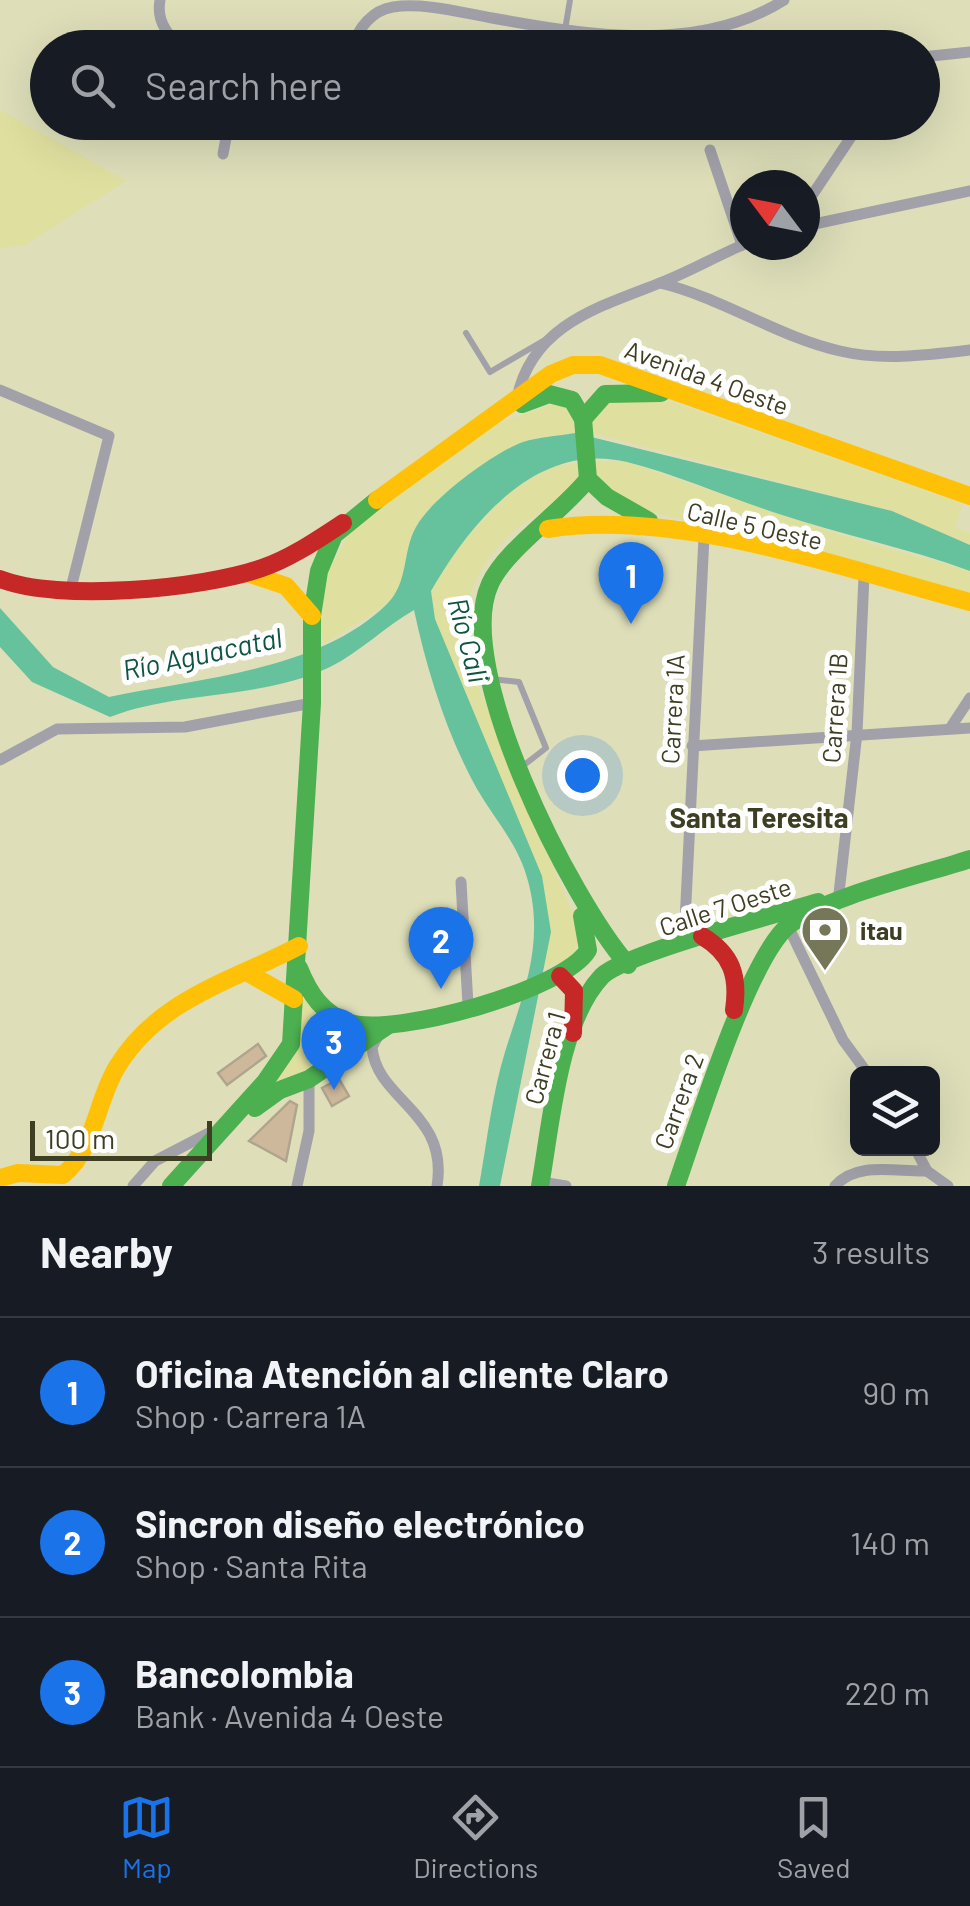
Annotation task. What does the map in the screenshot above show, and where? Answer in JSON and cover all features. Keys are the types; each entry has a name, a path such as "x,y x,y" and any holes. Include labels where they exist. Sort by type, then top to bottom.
{"main road":[{"name":"Avenida 4 Oeste","path":"0,579 22,590 70,592 247,573 292,555 347,521 551,374 573,365 600,365 970,496"},
{"path":"583,423 606,394 673,392"},
{"path":"490,418 558,394 572,400 583,423 587,475 573,501 529,536 490,576 478,642 486,678 576,892 601,935 628,965"},
{"path":"587,475 638,517 704,537"},
{"name":"Avenida 4 Oeste","path":"292,1044 312,694 312,622 318,572 334,535 347,521"},
{"name":"Calle 5 Oeste","path":"529,536 570,521 608,521 704,537 970,602"},
{"name":"Avenida 4 Oeste","path":"247,573 282,580 298,591 312,622"},
{"name":"Calle 7 Oeste","path":"628,965 693,939 783,920 970,859"},
{"path":"0,1178 18,1173 64,1175 76,1165 116,1068 144,1033 188,996 248,973 299,946 306,988 318,1005 356,1026 389,1025 494,999 578,966 588,950 576,892"},
{"name":"Carrera 2","path":"676,1186 730,1035 783,920"},
{"name":"Carrera 2","path":"693,939 726,952 736,971 730,1035"},
{"name":"Carrera 1","path":"540,1184 573,1033 597,980 628,965"},
{"path":"248,973 294,999"},
{"path":"557,977 574,991 573,1033"},
{"path":"186,1165 280,1090 309,1079 389,1025"},
{"path":"292,1044 309,1079"},
{"path":"170,1186 217,1129 271,1078 292,1044"}],"street":[{"path":"160,0 158,12 165,30"},
{"path":"703,30 732,27 784,0"},
{"path":"362,30 367,20 398,6 552,30"},
{"path":"940,55 970,52"},
{"path":"223,154 226,140"},
{"path":"820,184 850,140"},
{"path":"710,150 730,206"},
{"path":"820,223 970,191"},
{"path":"517,398 524,374 544,341 577,316 730,251"},
{"path":"660,283 690,290 838,351 896,356 970,350"},
{"path":"0,390 109,436 70,592"},
{"name":"Carrera 1A","path":"693,939 692,746 704,537"},
{"name":"Carrera 1B","path":"838,902 858,732 864,576"},
{"path":"0,760 57,729 185,727 312,694"},
{"path":"951,728 970,698"},
{"path":"692,746 858,732 970,728"},
{"path":"460,882 468,1005"},
{"path":"783,920 842,1040 862,1066"},
{"path":"766,956 790,953 801,957"},
{"path":"389,1025 376,1038 372,1056 436,1144 437,1186"},
{"path":"297,1186 308,1131 309,1079"},
{"path":"134,1186 154,1161 217,1129"},
{"path":"919,1156 927,1171 948,1186"},
{"path":"835,1186 859,1169 927,1171"},
{"path":"540,1184 566,1186"}],"lane":[{"path":"565,30 570,0"},
{"path":"466,333 490,372 544,341"},
{"path":"486,678 519,682 546,748 523,766"}],"shaded area":[{"path":"0,110 30,127 30,140 53,140 126,181 25,245 0,249"},
{"path":"607,399 672,402 963,504 955,528 970,533 970,545 892,511 591,433 589,421"},
{"path":"559,402 573,413 575,433 513,447 437,502 416,525 402,585 386,605 324,644 321,627 328,572 352,529 496,424"},
{"path":"575,433 892,511 970,545 970,571 779,514 646,467 594,458 564,463 536,475 486,514 465,539 431,591 435,619 542,876 551,932 500,1186 479,1186 497,1084 530,968 533,904 519,856 477,789 447,725 414,610 341,661 304,678 164,702 110,717 32,682 0,647 0,608 53,667 109,697 218,677 293,658 359,626 387,604 399,586 416,527 435,503 464,478 523,442"},
{"path":"593,461 624,461 844,536 970,571 970,593 644,510 594,478"},
{"path":"578,463 579,482 514,531 487,561 470,596 464,636 466,657 579,929 574,953 542,968 551,932 485,741 435,619 431,591 451,556 509,490 555,466"},
{"path":"299,946 319,1005 371,1026 217,1129 279,1068"}],"building":[{"path":"258,1044 266,1056 227,1085 218,1073"},
{"path":"339,1079 349,1096 332,1106 322,1088"},
{"path":"290,1101 297,1105 286,1161 249,1141"}],"traffic: fast":[{"path":"583,419 605,394 661,393"},
{"path":"522,404 549,394 572,400 583,419 588,479 607,497 649,521"},
{"path":"588,479 497,571 490,584 483,621 488,669 523,781 577,890 628,965"},
{"path":"171,1186 265,1082 291,1044 312,703 312,616 319,571 334,535 377,500"},
{"path":"676,1186 741,1007 773,943 789,925 850,896 970,859"},
{"path":"540,1186 566,1047 587,996 602,976 640,956 818,902"},
{"path":"299,968 318,1002 332,1015 350,1023 372,1026 439,1017 514,994 573,965 588,950 582,916"},
{"path":"255,1108 280,1090 309,1079 387,1026"}],"traffic: slow":[{"path":"377,500 551,374 573,365 600,365 970,496"},
{"path":"548,529 598,525 705,534 815,559 970,602"},
{"path":"247,573 286,586 312,616"},
{"path":"0,1178 18,1173 63,1175 82,1151 110,1080 134,1043 154,1024 199,994 299,946"},
{"path":"248,973 294,999"}],"traffic: jam":[{"path":"0,579 25,586 93,591 204,582 273,564 343,523"},
{"path":"702,936 720,950 731,967 734,1010"},
{"path":"560,976 574,991 573,1033"}],"place":[{"name":"Oficina Atención al cliente Claro","path":"631,624"},
{"name":"itau","path":"825,972"},
{"name":"Sincron diseño electrónico","path":"441,989"},
{"name":"Bancolombia","path":"334,1090"}],"district":[{"name":"Santa Teresita","path":"759,817"}],"water label":[{"name":"Río Cali","path":"469,640"},
{"name":"Río Aguacatal","path":"202,653"}]}
